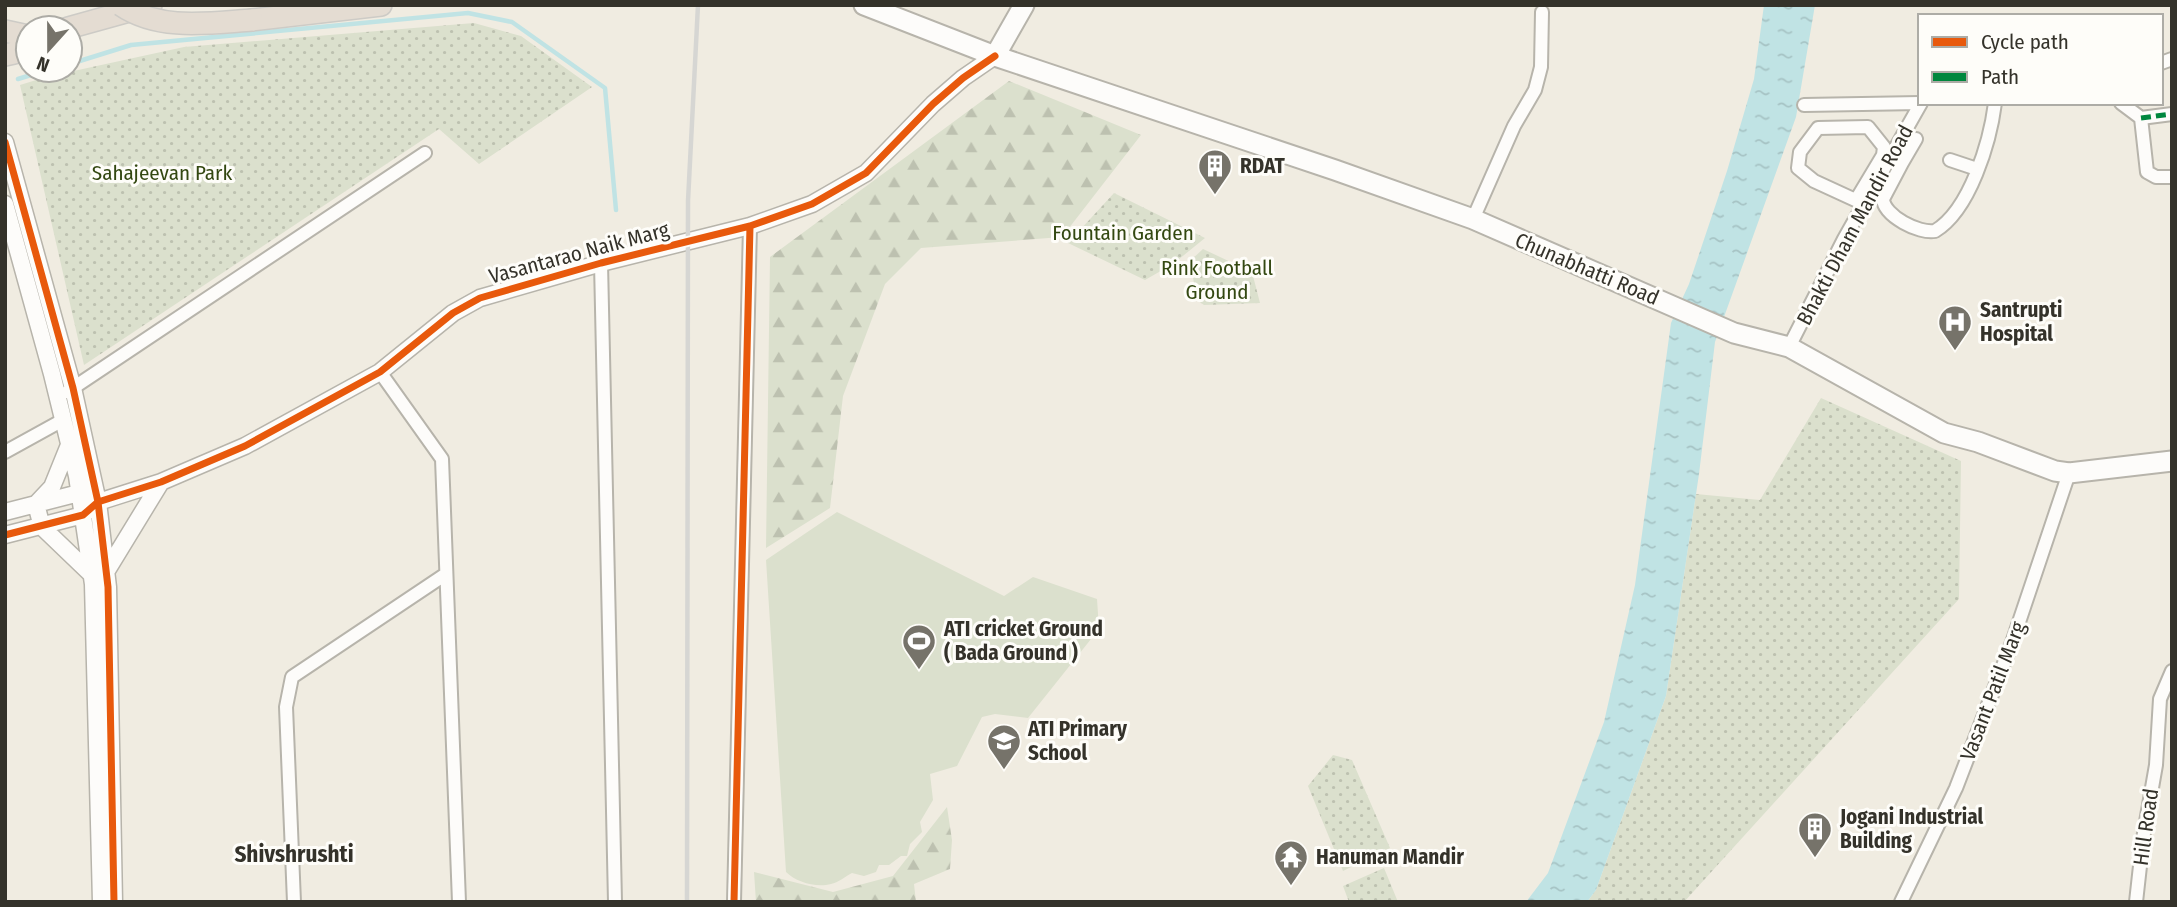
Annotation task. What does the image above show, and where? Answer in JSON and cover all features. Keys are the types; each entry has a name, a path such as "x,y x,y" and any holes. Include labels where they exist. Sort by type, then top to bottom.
{"highway":[{"path":"121,5 133,14 148,19 201,23 253,20 381,5"},
{"path":"84,24 151,5"}],"main road":[{"name":"Chunabhatti Road","path":"864,5 995,56 1473,219 1734,333 1789,348 1944,433 2068,473 2172,461"},
{"name":"Vasantarao Naik Marg","path":"995,56 1024,5"}],"street":[{"path":"1473,219 1514,126 1535,90 1541,67 1542,12"},
{"name":"Vasantarao Naik Marg","path":"5,535 82,515 98,502 161,482 245,446 380,372 453,313 480,298 601,263 750,226 812,204 866,173 933,104 963,78 995,56"},
{"path":"1804,105 1918,103"},
{"path":"1841,127 1843,104"},
{"name":"Bhakti Dham Mandir Road","path":"1789,348 1860,202 1897,159 1919,105"},
{"path":"1916,139 1897,159 1883,204 1902,221 1921,231 1930,232 1939,228 1962,204 1988,144 1995,105"},
{"path":"2124,105 2141,118 2172,114"},
{"path":"2141,118 2147,172 2156,177 2172,177"},
{"path":"1868,127 1885,151 1860,202 1814,181 1798,167 1800,152 1818,128 1868,127"},
{"path":"5,142 73,388 98,502 101,902"},
{"path":"58,398 425,153"},
{"path":"1950,160 1977,169"},
{"path":"5,204 58,398 82,515 99,573 114,902"},
{"path":"734,902 750,226"},
{"path":"601,263 615,902"},
{"path":"380,372 442,459 459,902"},
{"path":"5,452 63,420"},
{"path":"36,504 52,488 69,445"},
{"name":"Vasant Patil Marg","path":"1901,902 1956,788 2013,640 2068,473"},
{"path":"99,573 161,482"},
{"path":"5,512 79,493 98,502"},
{"path":"36,504 42,527 99,573"},
{"path":"294,902 286,707 292,677 446,574"},
{"name":"Hill Road","path":"2136,902 2143,839 2156,765 2160,699 2172,671"}],"green space":[{"name":"Sahajeevan Park","path":"474,23 521,36 592,87 479,164 439,129 84,365 20,85 84,84 84,69 184,47"},
{"path":"1009,81 1141,135 1062,237 921,248 885,284 843,396 830,508 766,548 770,257"},
{"name":"Fountain Garden","path":"1114,193 1205,238 1173,264 1145,280 1068,243"},
{"name":"Rink Football Ground","path":"1203,249 1252,272 1260,303 1204,305 1197,300 1190,261"},
{"path":"1821,398 1961,461 1959,599 1684,902 1587,902 1596,890 1666,696 1696,494 1760,500"},
{"name":"ATI cricket Ground ( Bada Ground )","path":"837,512 1004,596 1033,577 1097,599 1099,629 1028,718 995,714 982,717 957,766 930,774 933,800 920,822 922,832 910,844 907,856 901,856 889,865 879,865 876,872 864,876 852,873 834,883 813,885 786,872 766,560"},
{"path":"1333,755 1352,760 1390,848 1343,871 1308,786"},
{"path":"947,807 952,840 950,869 914,884 916,902 756,902 754,872 833,892 893,876"},
{"path":"1384,868 1398,902 1349,902 1343,886"}],"water":[{"path":"1764,5 1815,5 1796,117 1715,342 1699,474 1666,696 1596,890 1587,902 1526,902 1548,873 1604,722 1635,585 1671,323 1689,284 1754,79"}],"waterway":[{"path":"84,60 131,45 468,13 512,22 605,88 616,210"}],"railway":[{"path":"687,902 688,201 698,5"}],"marked path":[{"path":"2141,118 2172,114"}],"cycle path":[{"path":"5,535 83,515 98,502 161,482 245,446 380,372 453,313 480,298 601,263 750,226 812,204 866,173 933,104 963,78 995,56"},
{"path":"5,142 73,388 98,502 108,587 114,902"},
{"path":"734,902 750,226"}],"place":[{"name":"RDAT","path":"1215,196"},
{"name":"Santrupti Hospital","path":"1955,352"},
{"name":"ATI cricket Ground ( Bada Ground )","path":"919,671"},
{"name":"ATI Primary School","path":"1004,771"},
{"name":"Jogani Industrial Building","path":"1815,859"},
{"name":"Hanuman Mandir","path":"1291,887"}],"district":[{"name":"Shivshrushti","path":"294,854"}]}
